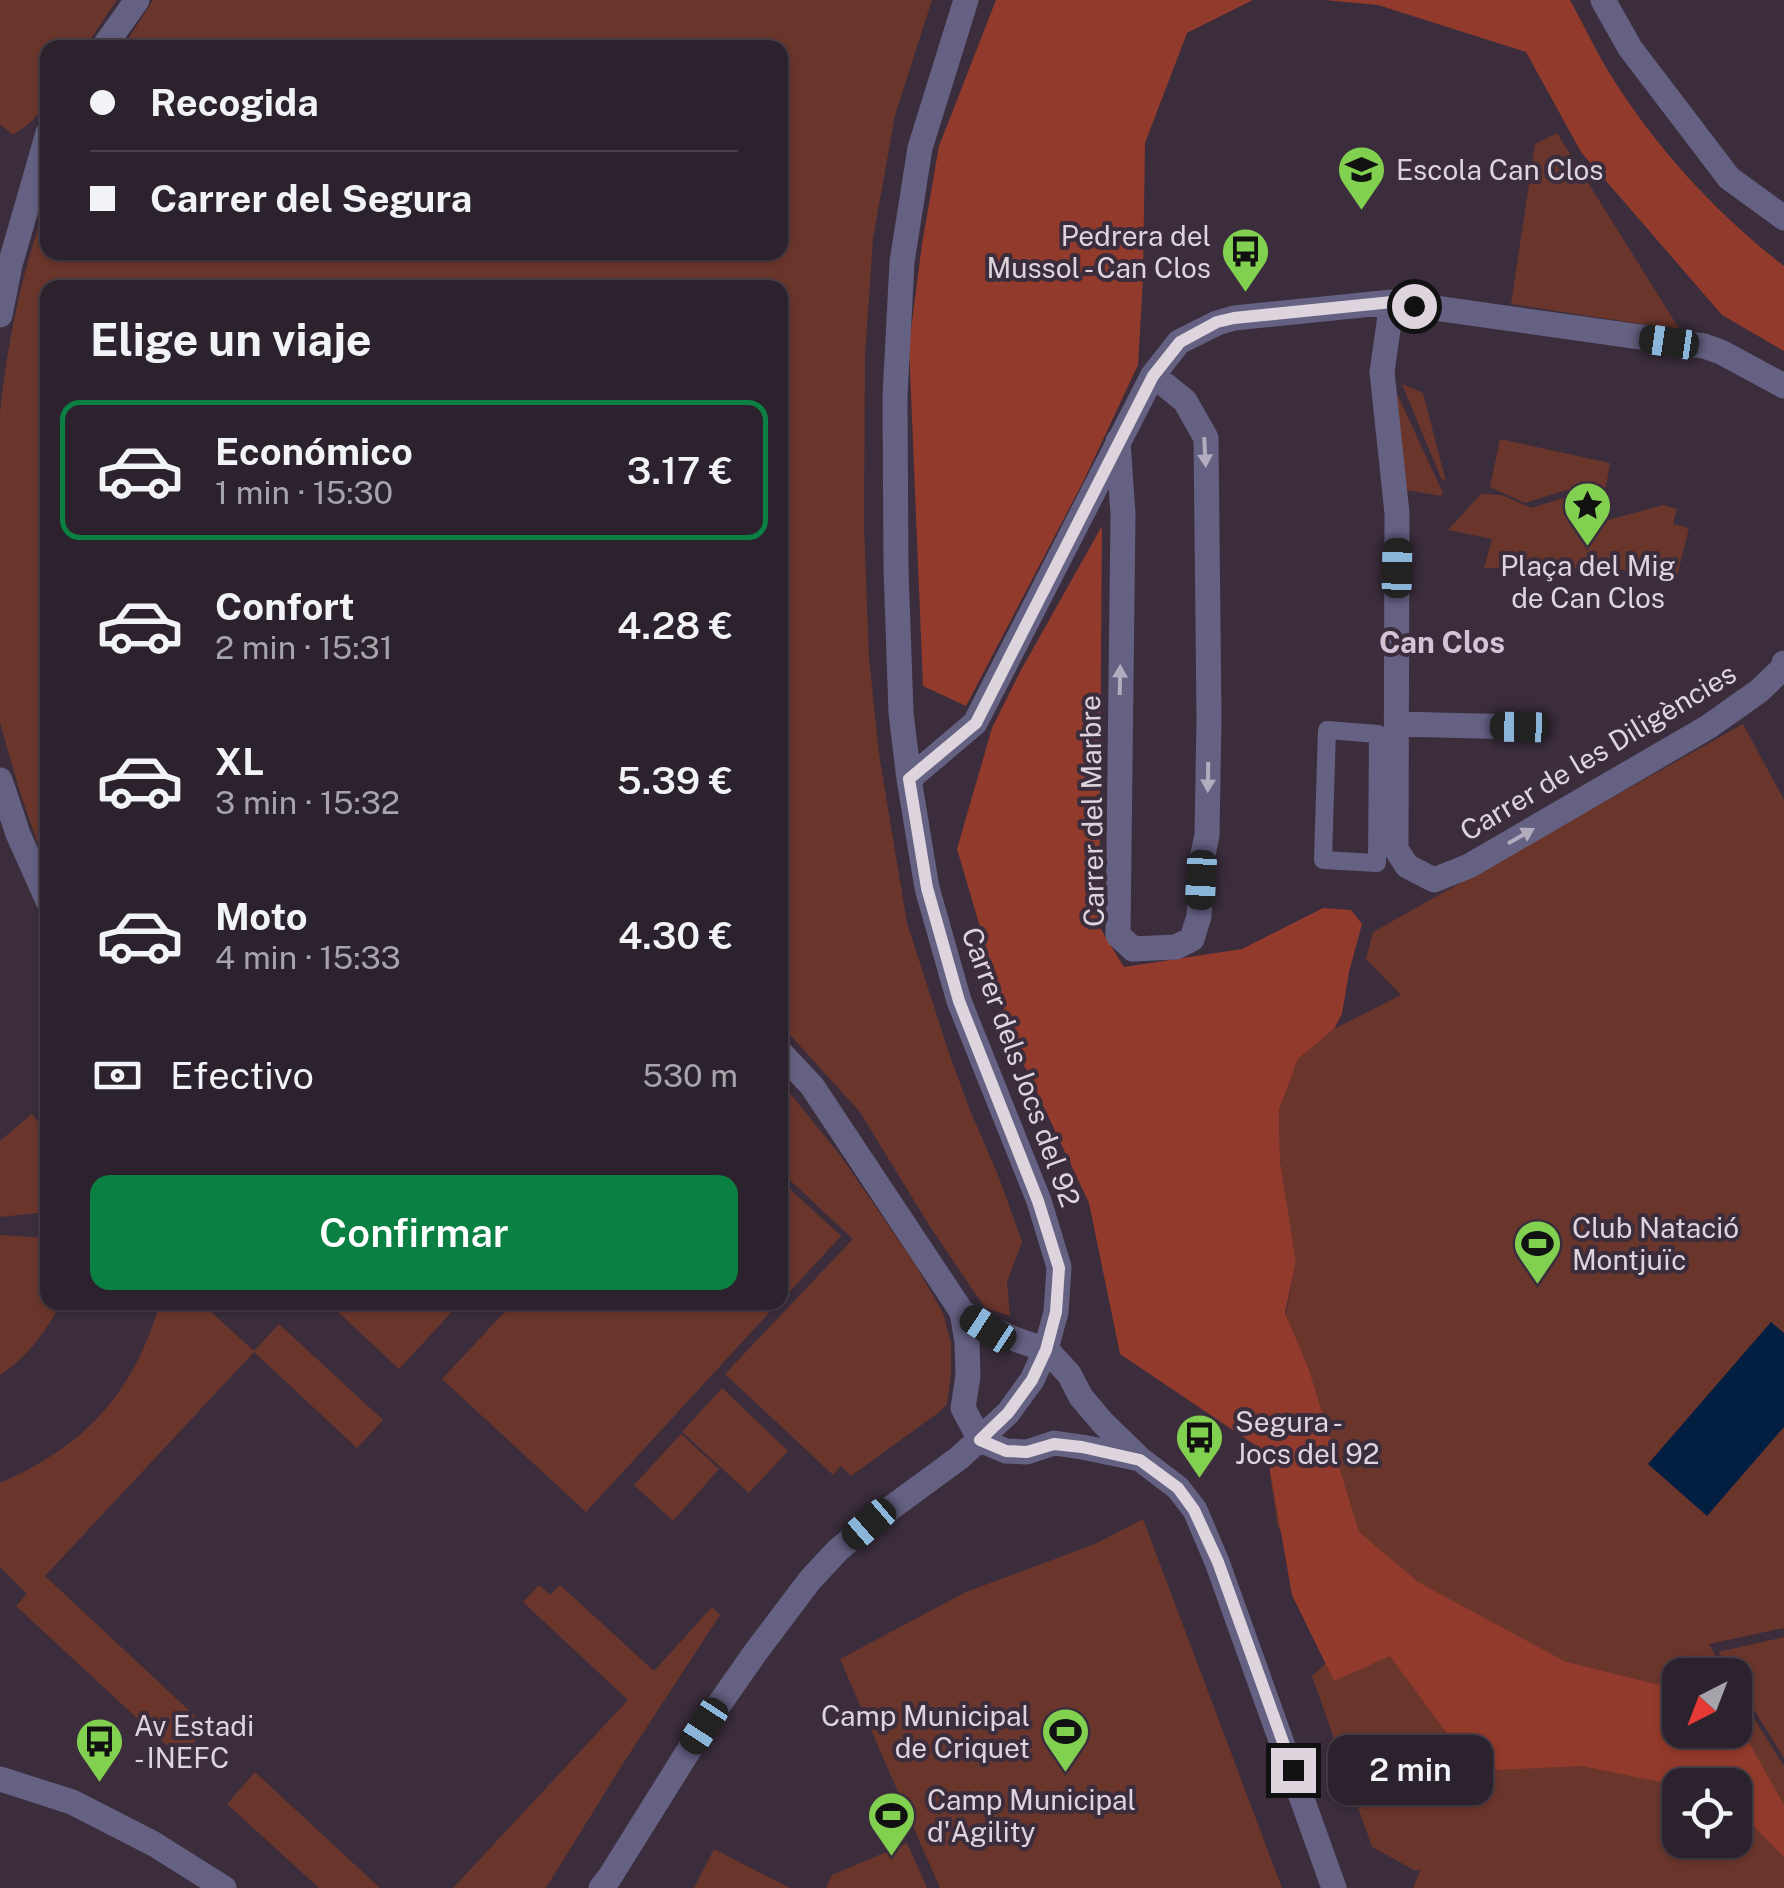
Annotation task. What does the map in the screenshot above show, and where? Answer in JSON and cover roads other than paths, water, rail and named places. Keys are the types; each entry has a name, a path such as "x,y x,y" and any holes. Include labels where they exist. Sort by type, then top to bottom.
{"street":[{"path":"108,40 136,0"},
{"name":"Carrer dels Jocs del 92","path":"605,1885 704,1726 810,1580 838,1550 959,1458 1008,1413 1032,1380 1046,1350 1056,1312 1059,1268 1038,1201 959,1001 927,888 901,712 895,396 902,262 920,148 966,0"},
{"path":"1603,0 1630,48 1729,178 1784,218"},
{"path":"0,315 40,161"},
{"path":"909,779 976,723 1153,376 1180,342 1217,322 1392,302 1704,346 1784,386"},
{"path":"1392,302 1382,372 1397,512 1397,724 1520,727"},
{"name":"Carrer del Marbre","path":"1118,441 1122,514 1118,935 1134,948 1176,947 1192,940 1199,916 1207,835 1206,438 1185,402 1153,376"},
{"name":"Carrer de les Diligències","path":"1397,724 1396,849 1407,866 1434,880 1470,866 1708,727 1758,691 1783,666"},
{"path":"1327,730 1378,734 1377,862 1322,860 1327,730"},
{"path":"0,780 40,883"},
{"path":"788,1060 812,1086 962,1312 1013,1341 1046,1350 1068,1374 1081,1397 1140,1460 1178,1488 1194,1510 1218,1562 1334,1888"},
{"path":"962,1312 968,1376 963,1408 980,1440 1006,1451 1027,1452 1054,1444 1140,1460"},
{"path":"968,1376 984,1353 1013,1341"},
{"path":"1054,1444 1070,1426 1081,1397"},
{"path":"0,1778 72,1802 154,1844 224,1888"}],"water":[{"path":"1771,1322 1784,1333 1784,1427 1707,1516 1648,1464"}],"place":[{"name":"Escola Can Clos","path":"1361,212"},
{"name":"Pedrera del Mussol - Can Clos","path":"1246,294"},
{"name":"Plaça del Mig de Can Clos","path":"1588,548"},
{"name":"Club Natació Montjuïc","path":"1537,1286"},
{"name":"Segura - Jocs del 92","path":"1200,1480"},
{"name":"Camp Municipal de Criquet","path":"1065,1774"},
{"name":"Av Estadi - INEFC","path":"99,1784"},
{"name":"Camp Municipal d'Agility","path":"892,1858"}],"district":[{"name":"Can Clos","path":"1442,643"}]}
